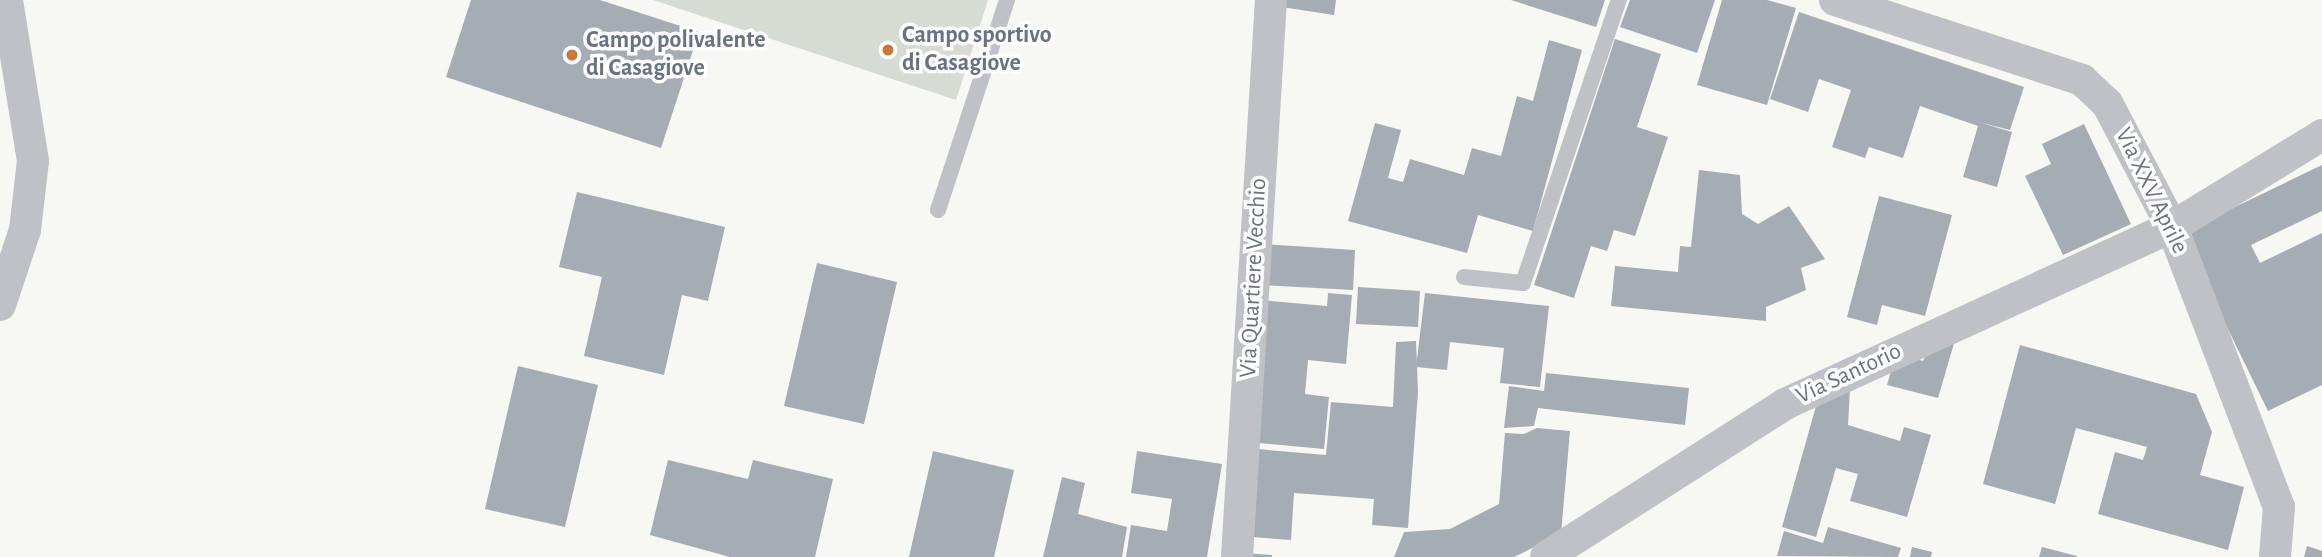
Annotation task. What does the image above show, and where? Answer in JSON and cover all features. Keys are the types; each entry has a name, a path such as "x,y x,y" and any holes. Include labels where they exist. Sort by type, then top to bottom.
{"street":[{"path":"0,305 25,230 33,161 8,0"},
{"name":"Via Quartiere Vecchio","path":"1237,557 1271,0"},
{"name":"Via XXV Aprile","path":"1835,0 2082,80 2106,103 2172,227 2278,508 2275,557"},
{"name":"Via Santorio","path":"1546,557 1786,404 2172,227 2322,135"}],"lane":[{"path":"938,210 1007,0"},
{"path":"1464,277 1523,282 1619,0"}],"shaded area":[{"name":"Campo sportivo di Casagiove","path":"653,0 988,0 956,100"}],"building":[{"name":"Campo polivalente di Casagiove","path":"471,0 600,0 699,32 661,148 446,77"},
{"path":"1269,0 1336,0 1334,15 1268,5"},
{"path":"1511,0 1605,0 1596,27"},
{"path":"1630,0 1715,0 1697,53 1620,27"},
{"path":"1722,0 1767,0 1796,8 1767,105 1697,85"},
{"path":"1799,12 2024,87 2010,130 1978,122 2012,132 1997,187 1963,177 1978,126 1920,106 1903,158 1869,147 1865,158 1832,147 1851,90 1819,79 1808,112 1770,99"},
{"path":"1615,39 1661,54 1637,127 1668,137 1635,236 1614,230 1607,251 1591,246 1574,298 1534,285"},
{"path":"1549,40 1582,50 1533,231 1478,215 1467,253 1348,221 1375,123 1401,130 1388,178 1403,182 1410,159 1464,175 1472,148 1501,156 1517,96 1533,101"},
{"path":"2084,124 2131,224 2063,255 2025,176 2051,164 2042,144"},
{"path":"2322,165 2322,211 2251,245 2260,263 2322,233 2322,385 2268,411 2181,233"},
{"path":"1699,170 1740,175 1742,214 1758,224 1789,206 1825,259 1801,268 1806,290 1766,307 1766,321 1611,306 1615,266 1678,272 1680,246 1691,247"},
{"path":"577,192 725,227 708,301 682,295 664,375 584,356 602,277 559,267"},
{"path":"1879,196 1952,215 1925,316 1882,305 1877,325 1847,317"},
{"path":"1262,244 1355,250 1353,290 1260,285"},
{"path":"817,263 897,282 864,424 784,406"},
{"path":"1358,287 1420,291 1418,327 1356,324"},
{"path":"1328,293 1352,295 1346,364 1308,360 1305,394 1329,397 1324,449 1248,442 1260,300 1327,306"},
{"path":"1425,293 1549,306 1540,387 1500,383 1504,348 1450,342 1447,370 1416,367"},
{"path":"1957,333 1938,398 1887,385 1896,354 1923,361 1931,343"},
{"path":"1416,341 1418,392 1408,528 1372,525 1374,499 1294,493 1291,540 1239,536 1245,448 1326,455 1331,402 1393,407 1396,342"},
{"path":"2020,345 2196,394 2212,432 2200,475 2244,487 2228,550 2098,514 2115,452 2143,460 2147,447 2076,428 2055,504 1983,484"},
{"path":"518,366 598,385 565,527 485,509"},
{"path":"1546,373 1689,388 1685,425 1538,408 1534,426 1504,428 1509,386 1544,391"},
{"path":"1850,389 1848,425 1900,441 1904,427 1931,435 1907,517 1850,501 1858,474 1836,468 1816,537 1782,527 1818,399"},
{"path":"1537,428 1570,431 1561,534 1514,557 1394,557 1404,532 1450,529 1499,504 1505,433 1524,434"},
{"path":"933,451 1014,470 994,557 909,557"},
{"path":"1137,451 1222,464 1207,557 1126,557 1131,525 1167,531 1172,499 1131,493"},
{"path":"668,460 748,479 753,460 833,479 815,557 730,557 650,535"},
{"path":"1062,477 1085,483 1078,514 1127,527 1122,557 1043,557"},
{"path":"1828,527 1901,548 1898,557 1777,556 1784,531 1823,543"},
{"path":"2307,546 2322,551 2322,557 2304,557"},
{"path":"1912,547 1932,552 1931,557 1910,557"},
{"path":"2042,547 2077,556 2077,557 2039,557"},
{"path":"1243,553 1272,555 1272,557 1243,557"}],"place":[{"name":"Campo sportivo di Casagiove","path":"888,50"},
{"name":"Campo polivalente di Casagiove","path":"572,55"}]}
